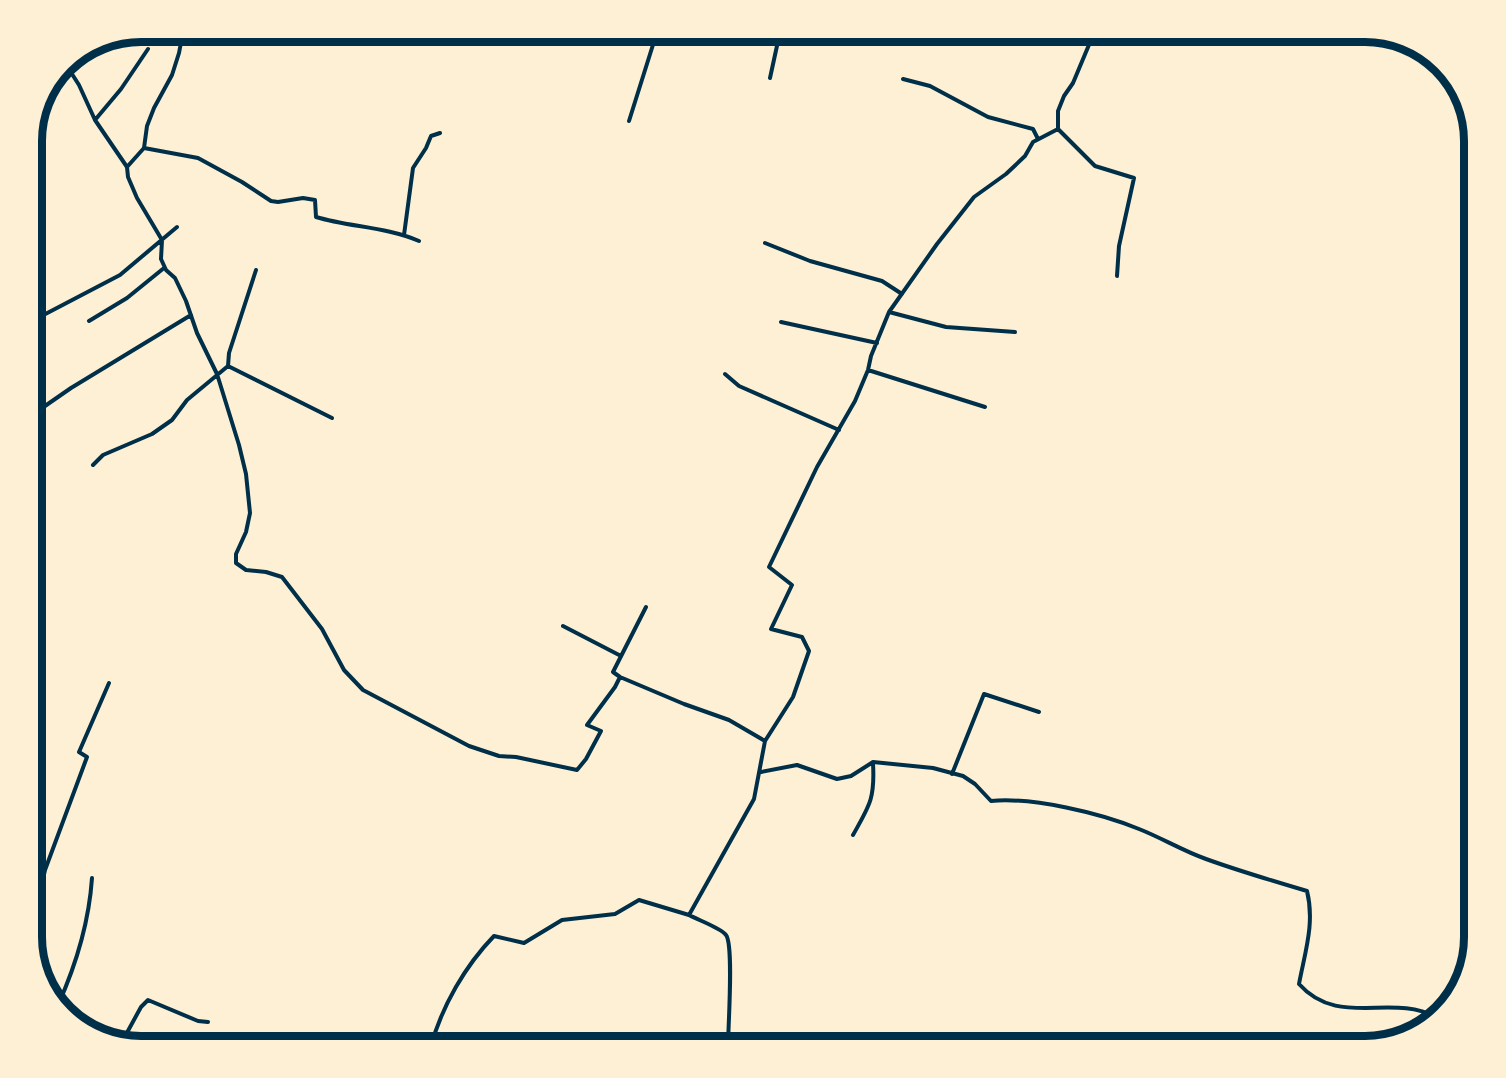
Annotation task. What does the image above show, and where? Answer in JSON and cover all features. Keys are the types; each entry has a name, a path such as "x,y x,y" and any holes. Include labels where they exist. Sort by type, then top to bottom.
{"street":[{"path":"128,167 144,148 147,126 172,75 181,42"},
{"path":"629,121 654,42"},
{"path":"770,78 778,42"},
{"path":"1090,42 1058,111 1058,129 1095,166 1134,178 1119,246 1117,276"},
{"path":"95,120 121,89 148,49"},
{"path":"71,72 95,120 128,167 128,177 137,198 162,240 160,259 164,268 175,278 217,374 246,474 250,513 246,532 236,554 236,563 246,570 266,572 282,577 322,630 344,670 363,690 469,746 499,756 516,757 577,770 592,750 601,731 587,725 620,677"},
{"path":"903,79 930,86 988,117 1032,129 1038,140"},
{"path":"689,915 754,799 765,741 792,697 809,651 802,637 771,629 792,585 768,567 817,467 855,401 889,312 936,244 974,197 1006,174 1025,156 1033,142 1058,129"},
{"path":"405,235 413,168 426,148 430,136 440,133"},
{"path":"144,148 198,158 271,201 303,198 315,200 316,217 339,224 405,235 419,241"},
{"path":"42,316 120,275 177,227"},
{"path":"765,243 810,261 882,281 902,294"},
{"path":"89,321 127,298 164,268"},
{"path":"93,465 103,455 152,434 172,420 188,400 228,366 229,353 256,270"},
{"path":"889,312 946,327 1015,332"},
{"path":"42,408 191,315"},
{"path":"781,322 878,343"},
{"path":"228,366 332,418"},
{"path":"868,370 984,407"},
{"path":"725,374 739,386 839,430"},
{"path":"646,607 613,672 684,704 729,720 765,741"},
{"path":"564,626 621,656"},
{"path":"42,883 87,757 79,752 109,683"},
{"path":"952,774 984,694 1039,712"},
{"path":"760,772 797,765 843,779 873,762 933,768 963,776 975,784 991,801 1013,799 1101,816 1138,828 1206,859 1307,891 1311,918 1299,984 1310,996 1350,1009 1391,1007 1428,1012"},
{"path":"853,835 875,787 873,762"},
{"path":"62,996 71,976 84,929 92,878"},
{"path":"434,1036 458,983 483,947 494,936 524,943 562,920 615,914 639,900 689,915 725,933 729,942 731,962 728,1036"},
{"path":"126,1034 141,1007 148,1000 198,1021 208,1022"}]}
